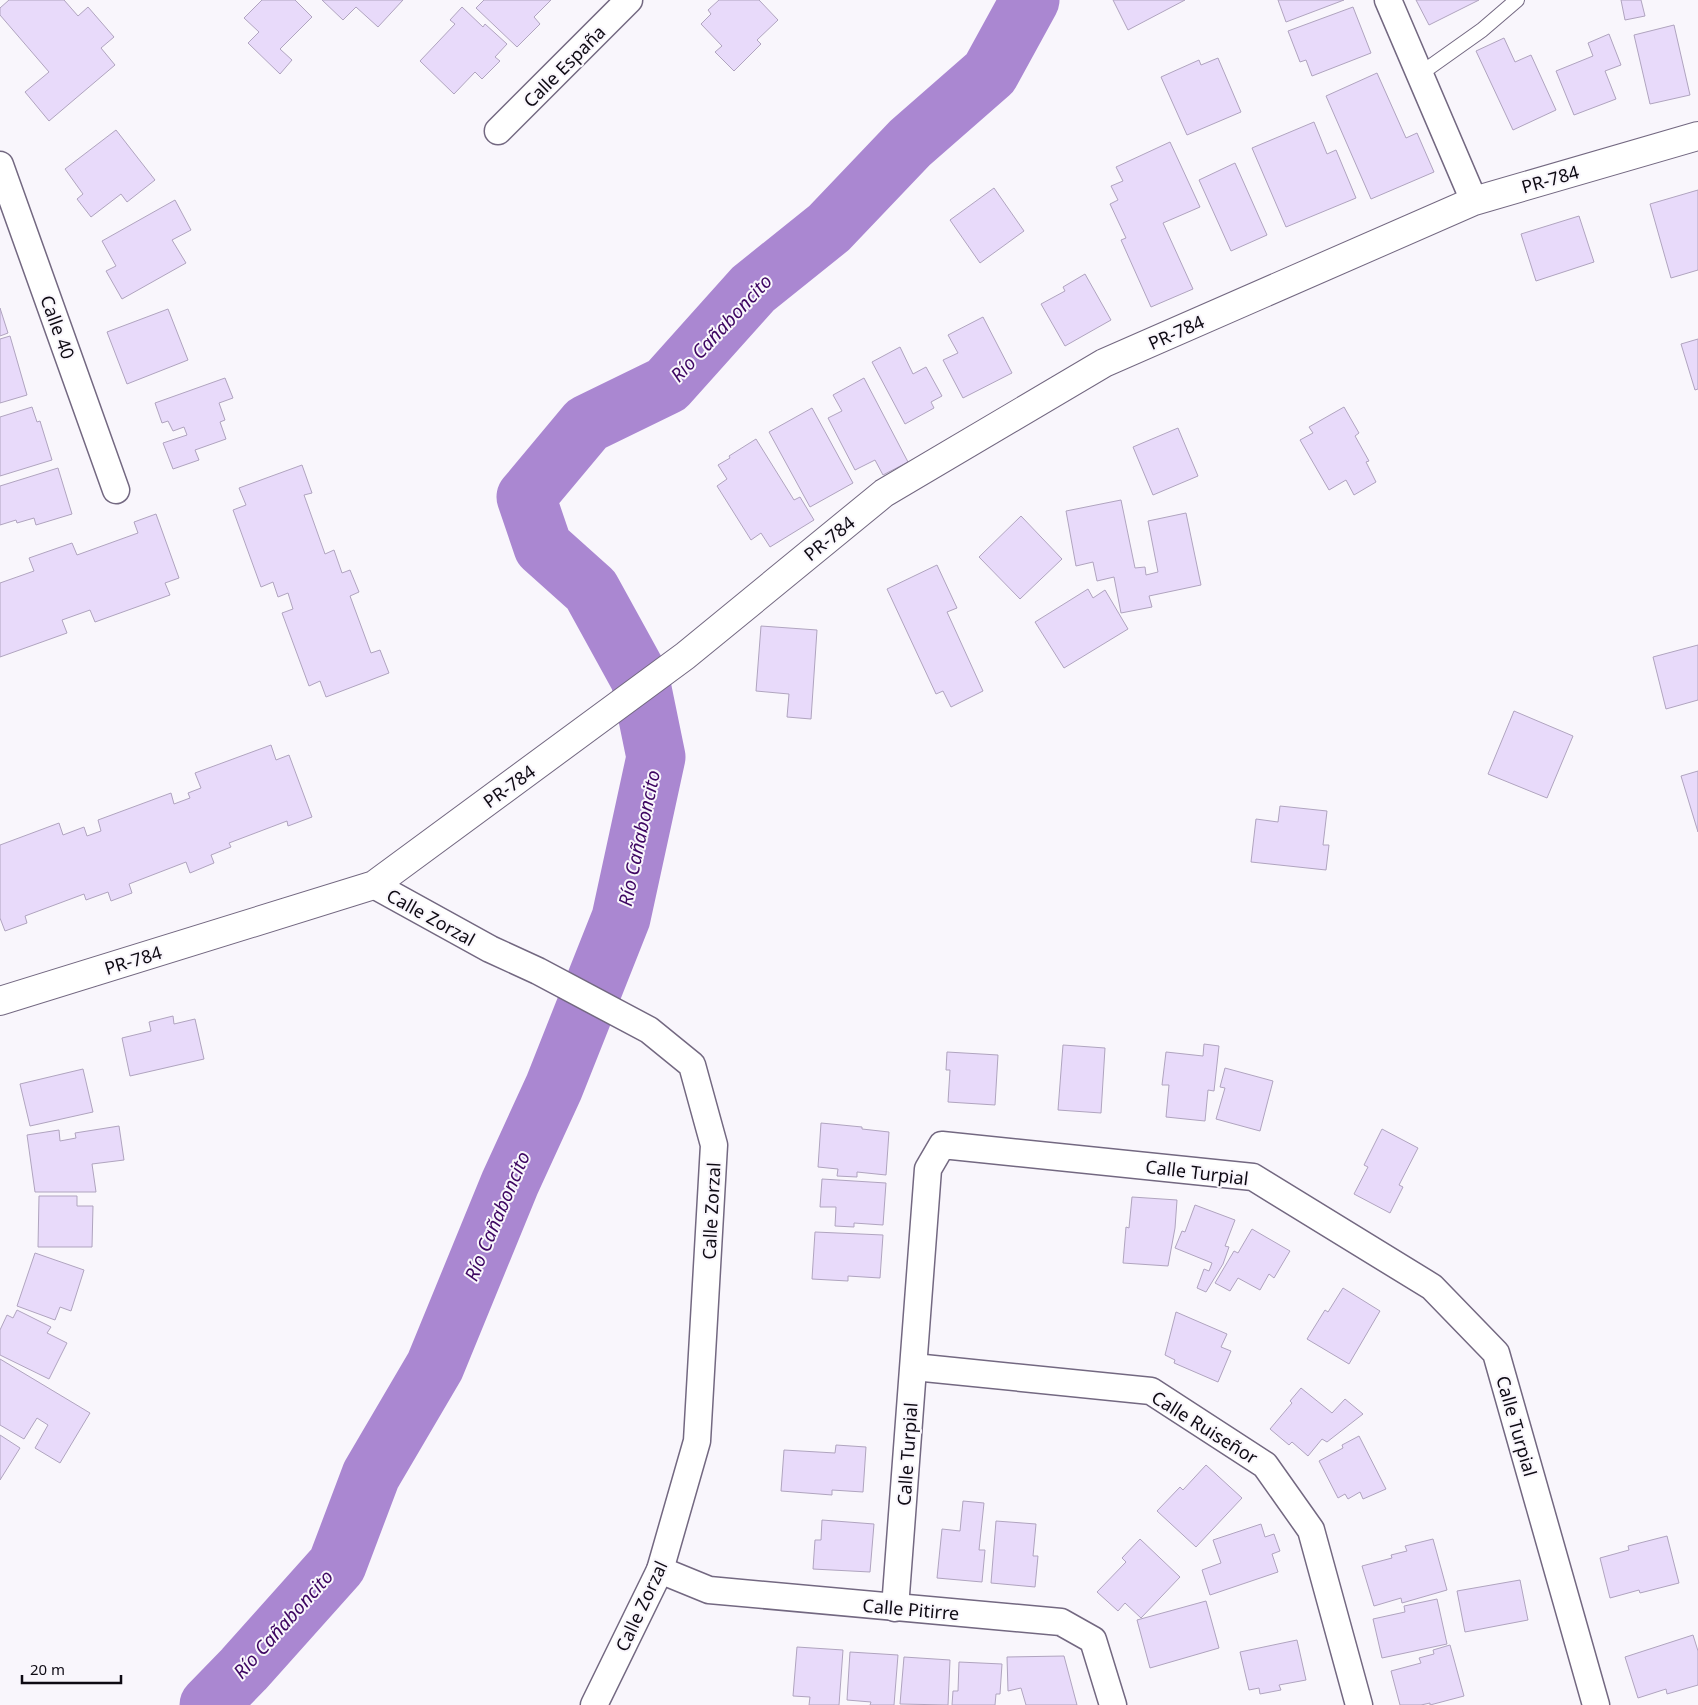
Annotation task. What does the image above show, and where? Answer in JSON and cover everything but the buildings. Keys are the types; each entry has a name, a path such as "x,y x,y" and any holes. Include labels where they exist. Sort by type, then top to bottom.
{"main road":[{"name":"PR-784","path":"0,1001 374,886 685,656 884,494 1104,363 1474,201 1698,136"}],"street":[{"name":"Calle España","path":"498,131 629,0"},
{"path":"1388,0 1474,201"},
{"name":"Calle 40","path":"0,165 116,490"},
{"name":"Calle Zorzal","path":"374,886 490,949 538,971 649,1030 692,1065 714,1145 698,1441 660,1570 594,1705"},
{"name":"Calle Turpial","path":"895,1608 928,1169 942,1145 1253,1177 1432,1288 1496,1353 1596,1705"},
{"name":"Calle Ruiseñor","path":"914,1367 1151,1390 1265,1465 1311,1530 1359,1705"},
{"name":"Calle Pitirre","path":"660,1570 709,1590 1060,1622 1093,1640 1113,1705"}],"lane":[{"path":"1420,74 1482,30 1517,0"}],"waterway":[{"name":"Río Cañaboncito","path":"209,1705 244,1669 337,1565 371,1475 435,1366 510,1183 554,1087 621,918 656,757 640,679 591,590 543,547 526,497 587,424 667,385 753,289 829,228 910,143 990,73 1030,0"}]}
